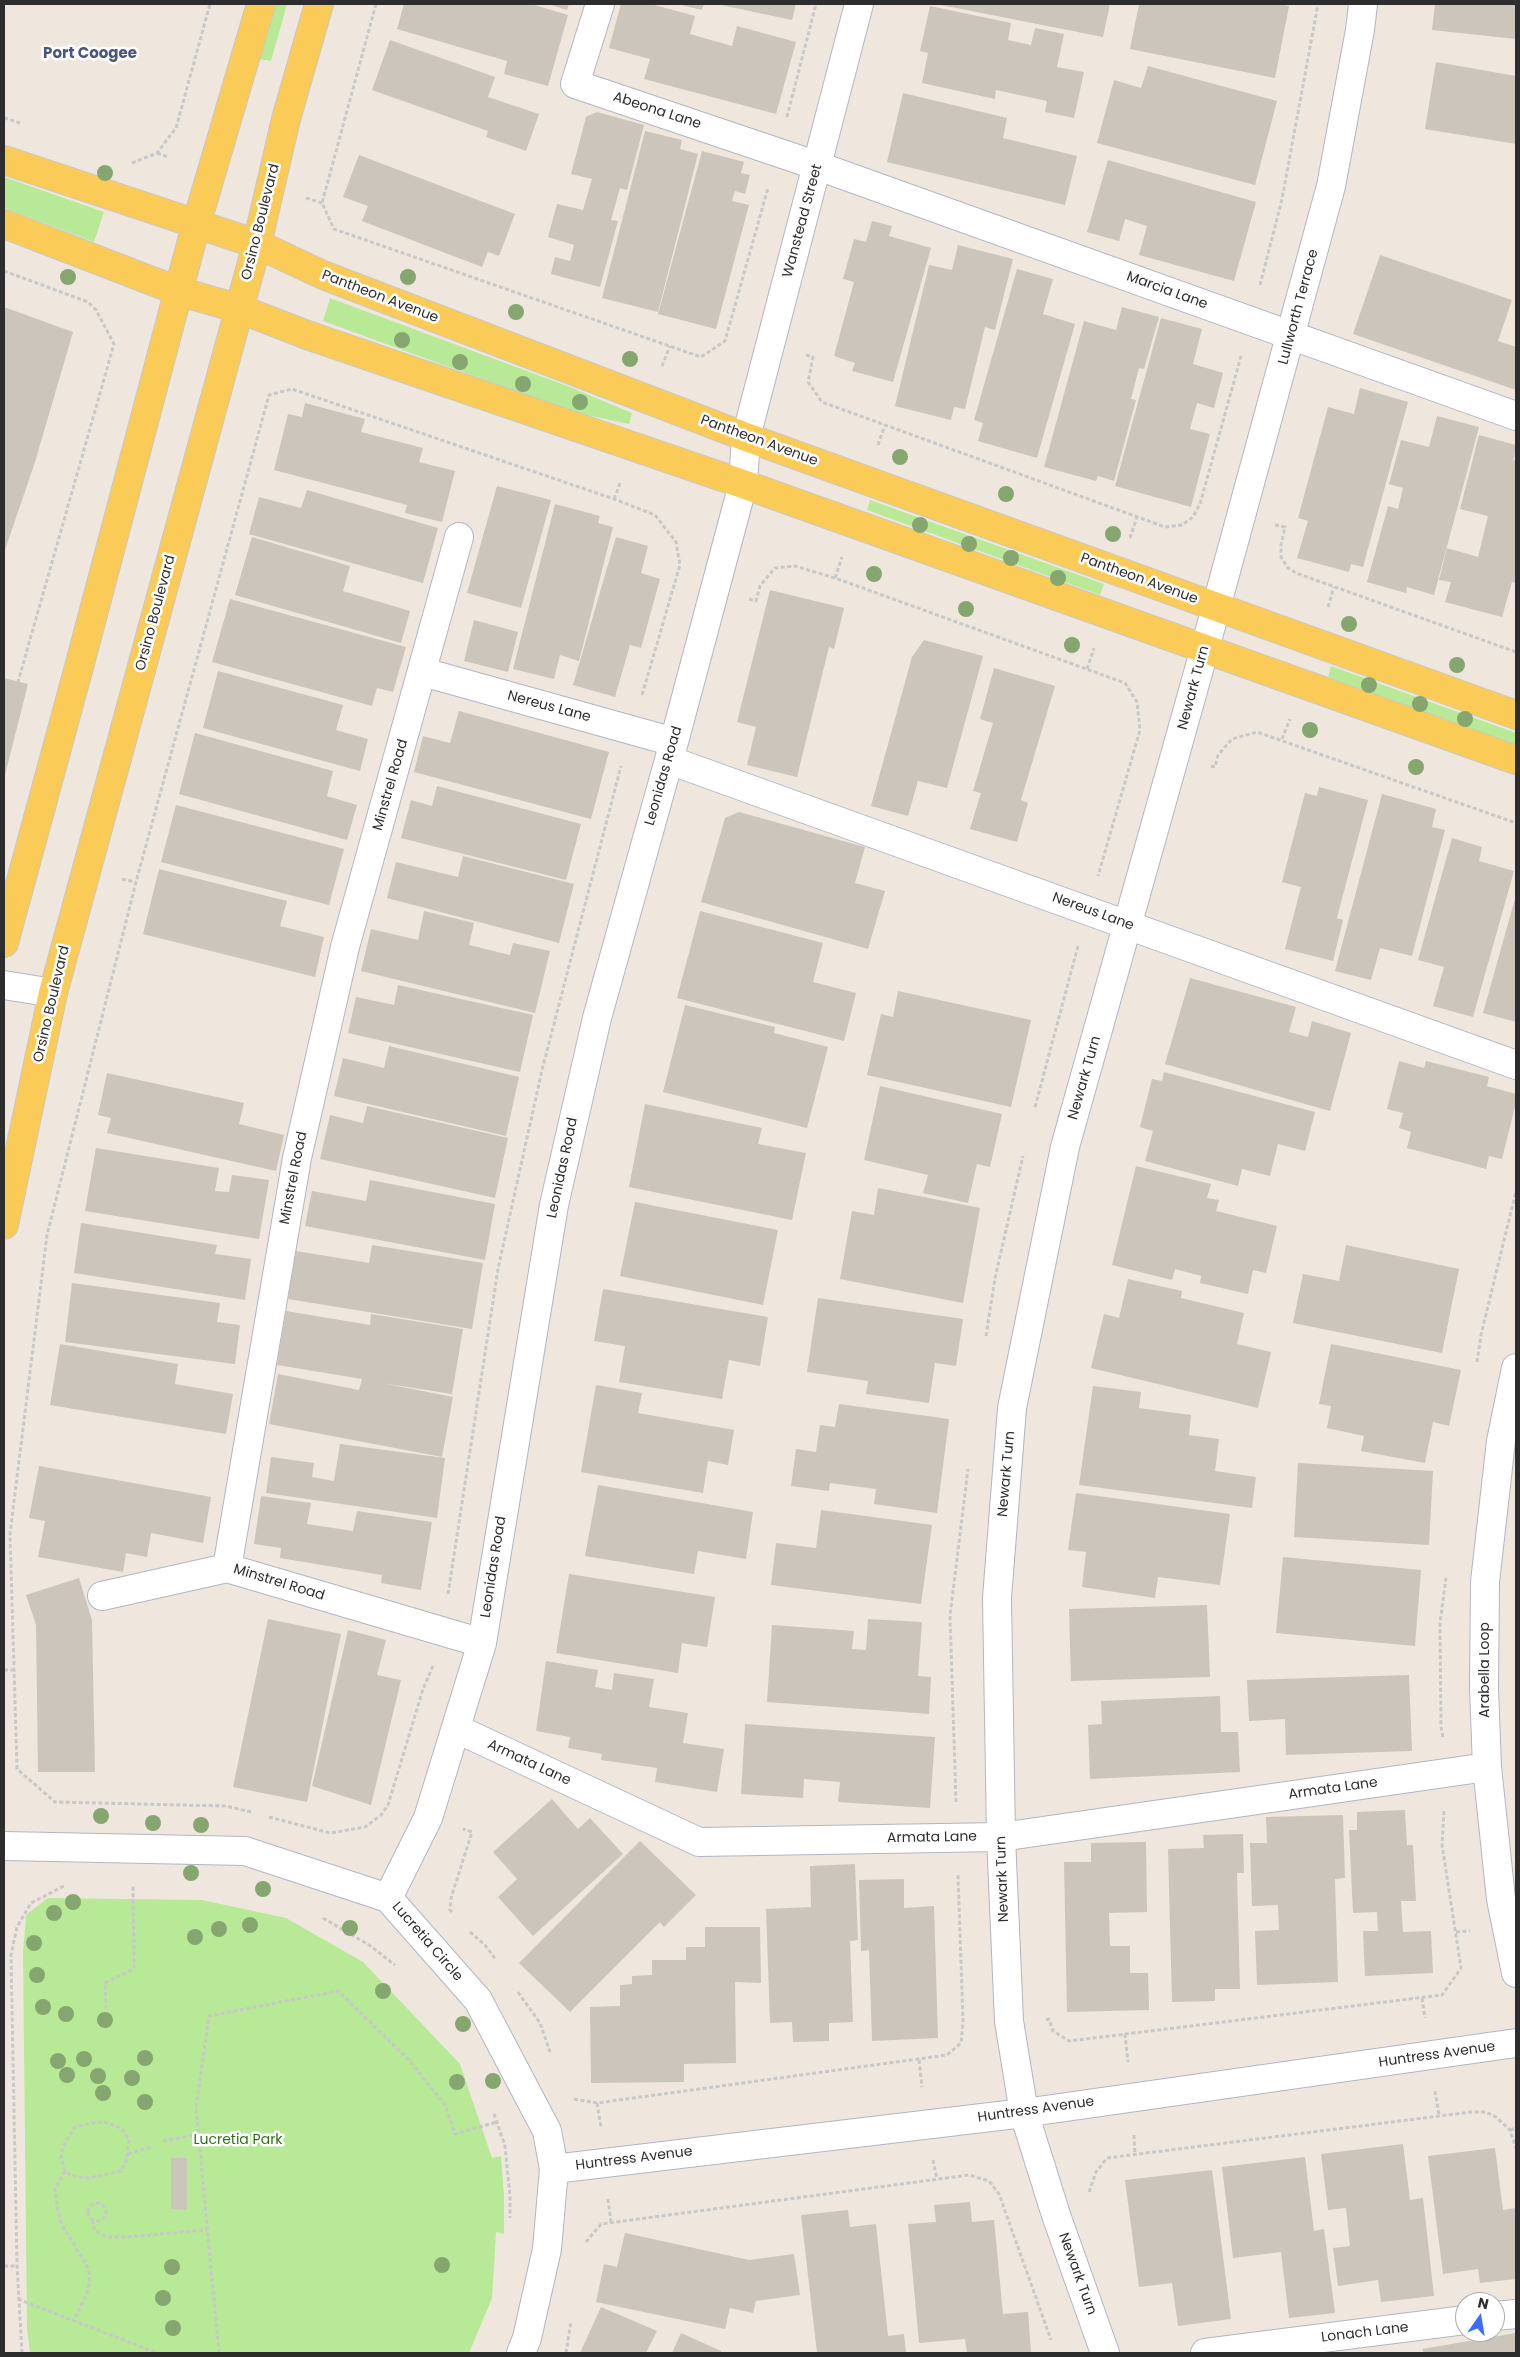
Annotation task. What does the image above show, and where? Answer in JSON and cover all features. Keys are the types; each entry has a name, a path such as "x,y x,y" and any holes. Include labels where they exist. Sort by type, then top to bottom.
{"main road":[{"path":"4,943 80,667 196,224 261,4"},
{"name":"Orsino Boulevard","path":"4,1224 53,993 240,308 286,120 319,4"},
{"name":"Pantheon Avenue","path":"4,160 257,244 323,275 746,437 1516,716"},
{"path":"4,224 178,291 240,308 326,341 743,484 1516,760"}],"street":[{"name":"Abeona Lane","path":"600,4 575,84 818,166"},
{"name":"Wanstead Street","path":"746,437 818,166 858,4"},
{"name":"Lullworth Terrace","path":"1216,606 1331,186 1360,30 1363,4"},
{"name":"Marcia Lane","path":"818,166 1516,416"},
{"name":"Leonidas Road","path":"388,1898 428,1818 482,1643 554,1205 596,1018 672,751 743,484 746,437"},
{"name":"Minstrel Road","path":"459,537 345,947 296,1158 227,1568 482,1643"},
{"name":"Newark Turn","path":"1105,2353 1056,2215 1024,2113 1008,2021 1001,1837 997,1598 1012,1408 1065,1147 1216,606"},
{"name":"Nereus Lane","path":"423,672 672,751 1128,925 1516,1065"},
{"path":"4,985 53,993"},
{"name":"Arabella Loop","path":"1516,1368 1501,1441 1485,1582 1484,1688 1487,1767 1502,1899 1516,1973"},
{"path":"102,1596 227,1568"},
{"name":"Armata Lane","path":"457,1729 699,1842 1001,1837 1487,1767"},
{"name":"Lucretia Circle","path":"4,1846 245,1851 388,1898 478,2000 547,2131 554,2169 546,2257 527,2338 521,2353"},
{"name":"Huntress Avenue","path":"554,2169 1024,2113 1516,2043"},
{"name":"Lonach Lane","path":"1205,2353 1455,2321"}],"path":[{"path":"132,163 157,153 176,128 210,4"},
{"path":"376,4 322,203 334,229 701,357 725,342 768,187"},
{"path":"785,126 816,4"},
{"path":"1260,286 1282,199 1318,4"},
{"path":"157,153 168,157"},
{"path":"305,198 322,203"},
{"path":"4,271 88,302 96,310 114,344 18,682"},
{"path":"659,374 670,346"},
{"path":"800,353 813,357 808,382 822,402 1164,527 1182,524 1193,518 1200,504 1242,351"},
{"path":"252,1813 226,1806 56,1802 17,1769 10,1534 47,1235 136,882 270,395 292,389 614,499 655,515 676,542 680,566 642,696"},
{"path":"878,448 885,425"},
{"path":"614,499 624,473"},
{"path":"1129,543 1137,517"},
{"path":"1272,524 1285,527 1281,545 1281,557 1288,568 1296,573 1516,652"},
{"path":"835,578 845,549"},
{"path":"748,599 756,601 760,586 775,568 796,566 835,578 1125,683 1137,702 1140,730 1096,881"},
{"path":"1326,611 1334,587"},
{"path":"1087,669 1097,640"},
{"path":"1282,739 1292,711"},
{"path":"1207,765 1215,768 1218,755 1232,739 1257,732 1282,739 1516,823"},
{"path":"261,1815 330,1833 365,1827 380,1815 388,1805 423,1689 436,1661"},
{"path":"4,1670 14,1670"},
{"path":"1041,2020 1049,2019 1053,2031 1069,2041 1442,1995 1461,1968 1442,1845 1444,1808"},
{"path":"456,1916 450,1910 451,1898 472,1832 458,1828"},
{"path":"570,2095 575,2100 597,2103 947,2055 961,2043 963,2021 958,1869"},
{"path":"22,2353 17,2266 11,1955 16,1927 32,1903 67,1884"},
{"path":"124,1884 143,1884"},
{"path":"106,2009 105,1983 134,1969 133,1884"},
{"path":"322,1917 370,1945 397,1967"},
{"path":"466,1928 485,1945 496,1961"},
{"path":"513,1984 540,2023 551,2057"},
{"path":"219,2353 196,2108 209,2016 338,1992 410,2060 444,2105 455,2134 497,2122"},
{"path":"1422,1998 1426,2021"},
{"path":"1125,2034 1129,2070"},
{"path":"920,2060 923,2094"},
{"path":"1434,2088 1439,2115"},
{"path":"597,2103 602,2133"},
{"path":"1090,2199 1088,2193 1091,2184 1107,2158 1439,2115 1486,2112 1510,2130 1516,2148"},
{"path":"493,2113 505,2146 510,2196 510,2225"},
{"path":"104,2122 121,2128 129,2139 128,2154 121,2170 108,2175 89,2178 72,2176 65,2171 61,2157 64,2146 75,2128 90,2123 104,2122"},
{"path":"1510,2130 1516,2128"},
{"path":"163,2141 198,2134"},
{"path":"128,2154 152,2147"},
{"path":"65,2171 55,2189 57,2206 62,2225 87,2266 90,2277 88,2293 73,2322"},
{"path":"584,2246 601,2224 969,2175 989,2181 999,2194 1051,2340"},
{"path":"608,2192 611,2223"},
{"path":"92,2220 102,2221 106,2217 107,2210 103,2205 91,2205 88,2213 96,2231 107,2237 126,2238 188,2230 207,2230"},
{"path":"4,2266 17,2266"},
{"path":"18,2299 139,2348 157,2353"},
{"path":"566,2353 572,2313"},
{"path":"139,2348 145,2353"}],"green space":[{"path":"275,4 287,4 271,61 259,59"},
{"path":"4,177 104,212 94,242 4,208"},
{"path":"330,298 570,387 632,413 629,424 572,412 323,321"},
{"path":"870,500 1104,584 1100,595 867,510"},
{"path":"1331,666 1516,733 1516,745 1328,677"},
{"name":"Lucretia Park","path":"48,1898 202,1900 286,1918 363,1962 460,2064 492,2158 501,2156 504,2195 504,2234 496,2232 492,2298 469,2353 30,2353 27,2327 23,1953 26,1915"}],"building":[{"path":"404,4 531,4 568,15 548,86 504,74 507,61 397,29"},
{"path":"548,4 569,4 567,10"},
{"path":"621,4 651,4 695,16 690,34 732,46 737,26 796,42 776,114 644,79 650,59 609,48"},
{"path":"677,4 704,4 702,10"},
{"path":"716,4 796,4 792,20"},
{"path":"936,4 1110,4 1103,37"},
{"path":"1139,4 1280,4 1289,6 1275,78 1130,49"},
{"path":"1435,4 1516,4 1516,39 1432,30"},
{"path":"930,6 1011,23 1008,40 1031,45 1035,28 1064,34 1057,67 1084,72 1074,118 1045,112 1047,101 996,90 995,99 922,83 928,53 920,51"},
{"path":"390,40 495,77 488,97 539,114 526,151 486,137 488,131 372,90"},
{"path":"1436,62 1516,76 1516,144 1425,129"},
{"path":"1148,66 1277,101 1255,185 1097,143 1114,80 1141,88"},
{"path":"903,93 1007,118 1003,138 1077,156 1065,205 887,162"},
{"path":"597,112 644,125 627,190 620,188 611,220 618,221 600,287 551,274 555,257 570,261 574,245 548,237 557,204 583,210 592,179 571,174 586,117"},
{"path":"645,131 682,140 680,149 698,154 658,312 602,298"},
{"path":"702,151 744,162 741,173 750,175 745,194 735,191 732,201 749,205 716,329 658,314"},
{"path":"359,155 515,214 499,256 488,252 482,267 362,221 368,206 343,197"},
{"path":"1108,160 1256,202 1234,281 1139,255 1147,226 1125,219 1119,241 1087,232"},
{"path":"872,221 892,226 889,236 931,248 893,382 852,371 855,363 834,356 854,282 843,279 854,239 866,242"},
{"path":"958,245 1013,259 995,330 985,327 965,409 954,407 951,420 895,406 929,265 952,270"},
{"path":"1380,255 1512,300 1498,341 1516,347 1516,390 1353,334"},
{"path":"1017,269 1053,279 1043,314 1075,324 1037,458 978,441 983,423 974,420"},
{"path":"4,307 73,332 35,462 4,553"},
{"path":"1122,307 1159,317 1144,369 1139,368 1131,399 1136,400 1114,481 1098,476 1096,481 1044,467 1084,321 1116,330"},
{"path":"1161,318 1202,329 1193,364 1223,373 1214,408 1197,403 1190,429 1210,434 1191,507 1115,486"},
{"path":"1360,388 1408,402 1363,567 1351,564 1349,572 1297,558 1308,521 1298,518 1328,407 1354,414"},
{"path":"305,403 365,419 361,432 423,448 419,462 455,471 442,522 405,513 407,505 274,470 288,414 302,417"},
{"path":"1437,416 1479,427 1434,595 1407,587 1406,593 1367,582 1388,506 1398,509 1403,488 1389,484 1401,440 1429,447"},
{"path":"1479,435 1516,445 1514,460 1516,461 1516,583 1512,582 1502,617 1445,602 1451,582 1439,580 1447,548 1478,557 1488,516 1460,509"},
{"path":"497,486 551,500 521,608 467,593"},
{"path":"307,490 438,528 423,583 249,534 259,497 301,508"},
{"path":"555,504 600,516 598,523 613,527 579,661 560,655 554,679 513,669"},
{"path":"252,537 350,566 343,591 410,611 401,643 235,595"},
{"path":"616,537 648,546 641,573 660,579 641,648 630,645 615,697 573,685"},
{"path":"770,590 844,608 834,649 829,647 797,777 747,765 756,727 737,722"},
{"path":"230,599 406,647 393,692 377,688 372,706 212,662"},
{"path":"474,620 518,632 508,672 464,661"},
{"path":"924,640 983,656 947,788 918,781 908,816 871,806 912,657"},
{"path":"994,668 1055,686 1021,800 1028,803 1017,842 970,829 981,793 973,791 993,723 980,719"},
{"path":"218,671 343,705 336,730 368,739 360,771 203,728"},
{"path":"4,678 28,684 4,779"},
{"path":"459,711 609,752 591,819 414,772 423,736 450,743"},
{"path":"195,733 333,771 327,796 357,805 347,840 179,794"},
{"path":"437,786 581,824 566,880 401,838 411,800 432,806"},
{"path":"1319,787 1368,800 1337,918 1343,920 1333,961 1285,949 1301,887 1282,882 1305,793 1317,796"},
{"path":"1382,794 1436,809 1432,827 1445,830 1412,956 1380,948 1371,980 1335,971"},
{"path":"176,805 344,849 329,905 161,862"},
{"path":"739,812 865,847 855,883 885,891 868,949 701,902 725,818"},
{"path":"1452,838 1482,847 1479,861 1514,871 1473,1017 1433,1006 1444,967 1418,960"},
{"path":"463,856 574,884 559,943 387,898 396,862 458,877"},
{"path":"159,869 287,901 280,926 324,937 315,977 143,934"},
{"path":"1516,895 1516,1022 1483,1013"},
{"path":"424,911 474,923 469,945 510,955 513,943 550,951 535,1013 361,971 371,929 418,940"},
{"path":"700,911 823,943 813,982 856,993 844,1041 677,998"},
{"path":"1190,978 1296,1007 1289,1032 1308,1037 1312,1021 1351,1033 1330,1111 1165,1064"},
{"path":"398,985 533,1015 520,1072 348,1033 356,997 394,1005"},
{"path":"898,991 1031,1020 1011,1107 867,1075 881,1014 893,1017"},
{"path":"685,1005 775,1027 774,1033 828,1047 807,1128 663,1092"},
{"path":"389,1046 519,1077 506,1136 334,1096 343,1058 384,1068"},
{"path":"1399,1061 1424,1068 1426,1061 1489,1077 1487,1086 1516,1094 1516,1103 1502,1159 1489,1156 1486,1169 1407,1148 1411,1132 1399,1128 1403,1113 1387,1109"},
{"path":"1164,1072 1315,1112 1305,1151 1278,1144 1270,1176 1242,1169 1238,1186 1145,1161 1153,1131 1140,1127 1152,1079 1162,1081"},
{"path":"107,1073 244,1103 239,1124 284,1135 276,1171 107,1133 111,1118 98,1115"},
{"path":"880,1086 1002,1114 990,1167 977,1164 968,1203 923,1193 928,1175 864,1160"},
{"path":"645,1104 762,1128 758,1144 806,1153 792,1220 629,1187"},
{"path":"367,1106 508,1138 495,1198 320,1159 330,1115 363,1123"},
{"path":"96,1148 219,1168 215,1191 229,1192 232,1175 269,1180 259,1239 85,1211"},
{"path":"1136,1166 1211,1184 1207,1198 1219,1200 1216,1211 1277,1226 1266,1273 1253,1270 1248,1294 1200,1283 1201,1276 1175,1269 1172,1280 1112,1265"},
{"path":"370,1180 495,1204 485,1260 305,1226 312,1191 366,1201"},
{"path":"878,1188 980,1208 963,1303 840,1279 852,1211 874,1215"},
{"path":"635,1202 778,1230 763,1305 620,1276"},
{"path":"81,1223 217,1245 215,1254 251,1259 245,1300 74,1273"},
{"path":"372,1245 483,1263 472,1329 288,1299 296,1251 369,1263"},
{"path":"1346,1245 1459,1269 1442,1353 1293,1323 1303,1274 1339,1281"},
{"path":"1128,1279 1182,1291 1181,1298 1244,1313 1237,1344 1271,1352 1258,1408 1091,1368 1104,1314 1119,1318"},
{"path":"72,1283 220,1303 217,1322 240,1325 235,1364 65,1342"},
{"path":"603,1289 768,1317 760,1366 729,1360 722,1399 619,1382 625,1346 594,1341"},
{"path":"818,1298 963,1319 956,1366 935,1363 929,1403 866,1394 868,1381 807,1372"},
{"path":"286,1311 370,1325 371,1314 463,1329 452,1394 382,1383 453,1397 442,1457 269,1424 278,1374 359,1390 362,1379 277,1365"},
{"path":"60,1344 178,1364 175,1384 233,1394 226,1434 50,1405"},
{"path":"1331,1344 1461,1370 1449,1426 1433,1422 1425,1463 1361,1451 1364,1436 1327,1428 1331,1406 1319,1404"},
{"path":"596,1385 642,1393 638,1413 734,1430 728,1465 708,1461 703,1493 581,1472"},
{"path":"1093,1386 1141,1392 1139,1408 1191,1415 1189,1435 1219,1439 1215,1471 1256,1477 1252,1508 1079,1485"},
{"path":"839,1404 949,1419 937,1513 874,1504 876,1489 830,1483 829,1491 791,1486 796,1449 816,1452 820,1425 835,1427"},
{"path":"340,1444 445,1458 437,1518 266,1493 271,1457 314,1463 312,1477 334,1481"},
{"path":"1298,1463 1433,1471 1429,1545 1294,1537"},
{"path":"39,1466 211,1497 203,1543 151,1533 147,1557 126,1553 123,1572 38,1557 45,1521 29,1518"},
{"path":"598,1485 753,1512 746,1559 698,1551 694,1574 585,1556"},
{"path":"1076,1493 1230,1514 1220,1585 1158,1577 1155,1598 1082,1587 1086,1552 1068,1550"},
{"path":"261,1496 311,1503 307,1524 353,1531 357,1511 432,1522 421,1590 381,1583 382,1575 280,1558 281,1548 254,1544"},
{"path":"821,1510 932,1525 921,1604 771,1585 776,1543 816,1548"},
{"path":"1283,1557 1421,1570 1415,1646 1276,1633"},
{"path":"569,1574 715,1597 707,1647 682,1643 678,1673 556,1653"},
{"path":"79,1578 92,1620 95,1772 38,1772 36,1625 26,1595"},
{"path":"1207,1605 1210,1677 1071,1681 1069,1609"},
{"path":"268,1619 341,1634 307,1802 233,1787"},
{"path":"868,1619 922,1622 918,1676 931,1677 929,1714 767,1702 772,1625 854,1631 852,1649 866,1650"},
{"path":"348,1630 386,1640 377,1675 401,1680 371,1805 312,1786"},
{"path":"546,1661 598,1670 595,1687 612,1690 614,1673 654,1679 649,1707 688,1713 683,1743 724,1749 717,1792 655,1782 657,1768 601,1760 602,1754 568,1748 570,1737 536,1731"},
{"path":"1409,1675 1412,1751 1286,1755 1285,1719 1249,1721 1247,1680"},
{"path":"1220,1696 1221,1732 1238,1732 1240,1772 1090,1779 1088,1725 1102,1724 1101,1701"},
{"path":"745,1724 935,1737 930,1808 838,1802 840,1782 804,1779 803,1798 741,1794"},
{"path":"552,1799 578,1829 590,1818 623,1854 533,1936 498,1897 517,1879 493,1852"},
{"path":"1405,1810 1407,1845 1413,1845 1416,1901 1401,1901 1403,1932 1431,1931 1433,1973 1365,1976 1363,1931 1378,1931 1377,1912 1353,1913 1349,1830 1357,1830 1357,1812"},
{"path":"1343,1815 1345,1878 1335,1879 1338,1982 1257,1985 1255,1931 1279,1930 1278,1905 1252,1906 1250,1843 1267,1843 1266,1817"},
{"path":"1243,1834 1244,1873 1237,1873 1240,1989 1215,1989 1215,2001 1172,2002 1168,1849 1204,1848 1203,1835"},
{"path":"640,1841 696,1895 664,1927 660,1922 570,2012 519,1963"},
{"path":"1146,1842 1147,1912 1109,1913 1110,1946 1130,1946 1130,1973 1148,1973 1149,2010 1067,2012 1064,1862 1091,1862 1091,1843"},
{"path":"855,1864 858,1940 850,1941 853,2022 829,2023 829,2041 793,2042 792,2022 770,2023 766,1909 811,1907 810,1866"},
{"path":"904,1879 904,1908 934,1906 938,2038 872,2041 869,1950 861,1951 859,1880"},
{"path":"705,1927 760,1927 761,1983 735,1982 736,2063 684,2064 684,2082 591,2083 590,2007 620,2006 620,1985 632,1984 632,1976 652,1975 652,1960 686,1960 686,1947 705,1947"},
{"path":"1403,2144 1410,2200 1423,2198 1434,2296 1381,2302 1378,2280 1338,2286 1333,2248 1350,2246 1346,2208 1328,2210 1321,2154"},
{"path":"1495,2148 1503,2210 1515,2208 1516,2279 1480,2283 1478,2269 1443,2274 1428,2156"},
{"path":"1305,2157 1314,2231 1324,2229 1335,2313 1289,2318 1281,2252 1233,2258 1222,2167"},
{"path":"171,2158 187,2158 187,2210 171,2209"},
{"path":"1212,2170 1231,2319 1178,2326 1172,2283 1139,2287 1125,2180"},
{"path":"970,2202 972,2222 994,2220 1003,2314 1028,2312 1031,2353 967,2353 965,2339 919,2343 908,2224 936,2222 934,2205"},
{"path":"848,2210 850,2227 876,2224 888,2336 904,2334 906,2353 817,2353 801,2215"},
{"path":"625,2233 749,2260 794,2254 800,2295 756,2301 753,2313 730,2308 725,2329 596,2302 604,2264 617,2267"},
{"path":"601,2307 657,2331 646,2353 580,2353"},
{"path":"681,2333 721,2351 721,2353 672,2353"},
{"path":"1516,2333 1516,2353 1424,2353 1422,2349 1463,2342 1505,2342 1505,2335"}],"district":[{"name":"Port Coogee","path":"90,54"}]}
